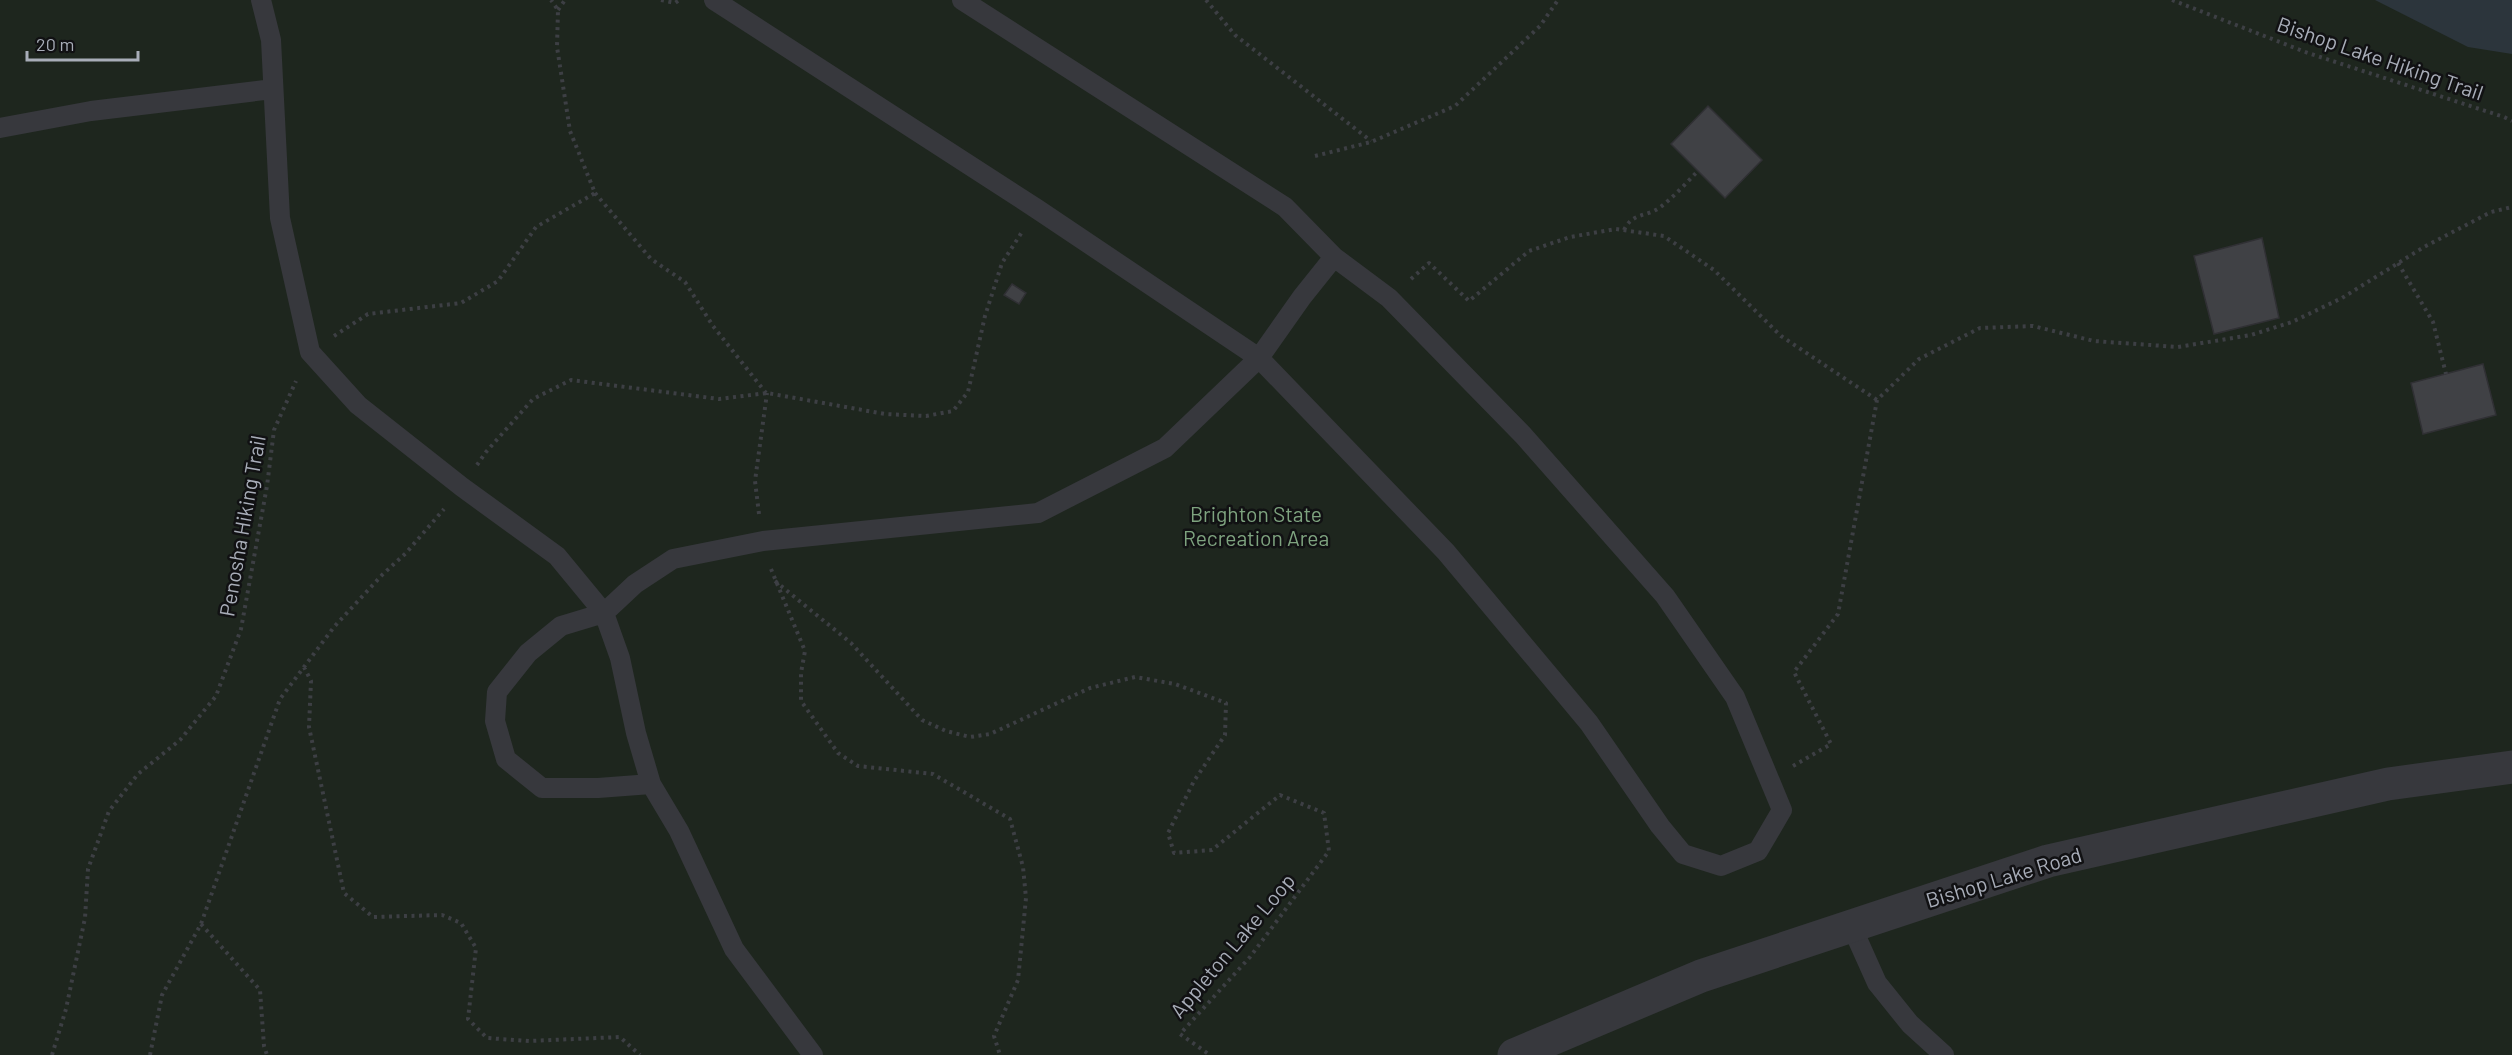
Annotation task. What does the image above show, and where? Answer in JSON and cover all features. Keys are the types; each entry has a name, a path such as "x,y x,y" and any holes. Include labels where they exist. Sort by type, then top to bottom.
{"street":[{"name":"Bishop Lake Road","path":"1514,1055 1701,976 2048,861 2388,784 2512,767"}],"lane":[{"path":"261,0 271,40 280,218 310,352 358,405 462,488 557,556 604,613 620,658 636,733 651,784 679,831 734,949 813,1055"},
{"path":"714,0 1037,209 1259,358 1446,552 1589,723 1660,826 1683,854 1721,866 1758,851 1782,810 1735,697 1665,596 1523,435 1389,298 1334,257 1285,207 962,0"},
{"path":"0,128 91,111 273,89"},
{"path":"651,784 598,788 542,788 506,759 495,721 497,692 528,653 561,626 604,613 635,584 673,559 763,541 1038,513 1165,448 1259,358 1302,297 1334,257"},
{"path":"1851,925 1877,983 1910,1024 1944,1055"}],"path":[{"path":"551,0 558,10"},
{"path":"565,0 558,10 557,47 570,131 595,193 651,259 685,282 713,326 767,393 755,482 763,541 775,581 806,651 801,673 801,700 838,753 858,766 933,774 1010,819 1023,867 1026,898 1018,980 994,1036 1000,1055"},
{"path":"661,0 675,3 679,0"},
{"path":"1206,0 1235,35 1371,142"},
{"path":"1315,156 1371,142 1455,106 1540,26 1558,0"},
{"name":"Bishop Lake Hiking Trail","path":"2172,0 2308,53 2512,121"},
{"path":"1624,230 1634,216 1657,209 1698,171"},
{"path":"310,352 368,314 461,303 498,281 536,227 595,193"},
{"path":"1770,779 1831,744 1794,672 1838,614 1877,400 1919,359 1980,328 2033,326 2094,341 2178,347 2251,335 2292,322 2342,298 2398,263 2491,212 2512,207"},
{"path":"150,1055 162,995 201,924 280,699 334,627 382,575 406,553 462,488 486,452 533,399 571,380 719,399 767,393 885,414 926,416 953,411 968,392 985,316 1002,263 1037,209"},
{"path":"1389,298 1430,263 1469,302 1529,251 1570,237 1616,229 1664,236 1714,270 1781,336 1877,400"},
{"path":"2398,263 2433,322 2446,374"},
{"name":"Penosha Hiking Trail","path":"52,1055 66,1009 85,918 88,869 109,811 138,774 180,740 216,696 241,629 267,486 273,430 310,352"},
{"name":"Appleton Lake Loop","path":"775,581 851,643 922,720 946,731 970,737 990,734 1090,688 1135,676 1175,684 1226,704 1225,735 1194,781 1168,832 1174,853 1212,850 1280,795 1324,813 1329,851 1250,957 1180,1034 1210,1055"},
{"path":"304,667 311,681 309,727 344,893 373,917 442,915 461,923 476,948 468,1019 487,1038 529,1041 620,1037 640,1055"},
{"path":"201,924 260,990 264,1046 267,1055"}],"green space":[{"name":"Brighton State Recreation Area","path":"0,0 2512,0 2512,1055 0,1055"}],"shaded area":[{"path":"2375,0 2512,0 2512,54 2468,47"}],"building":[{"path":"1708,106 1762,160 1725,198 1671,144"},
{"path":"2262,238 2279,318 2214,334 2194,256"},
{"path":"1012,284 1026,293 1019,304 1004,295"},
{"path":"2483,364 2496,415 2423,434 2411,383"}]}
